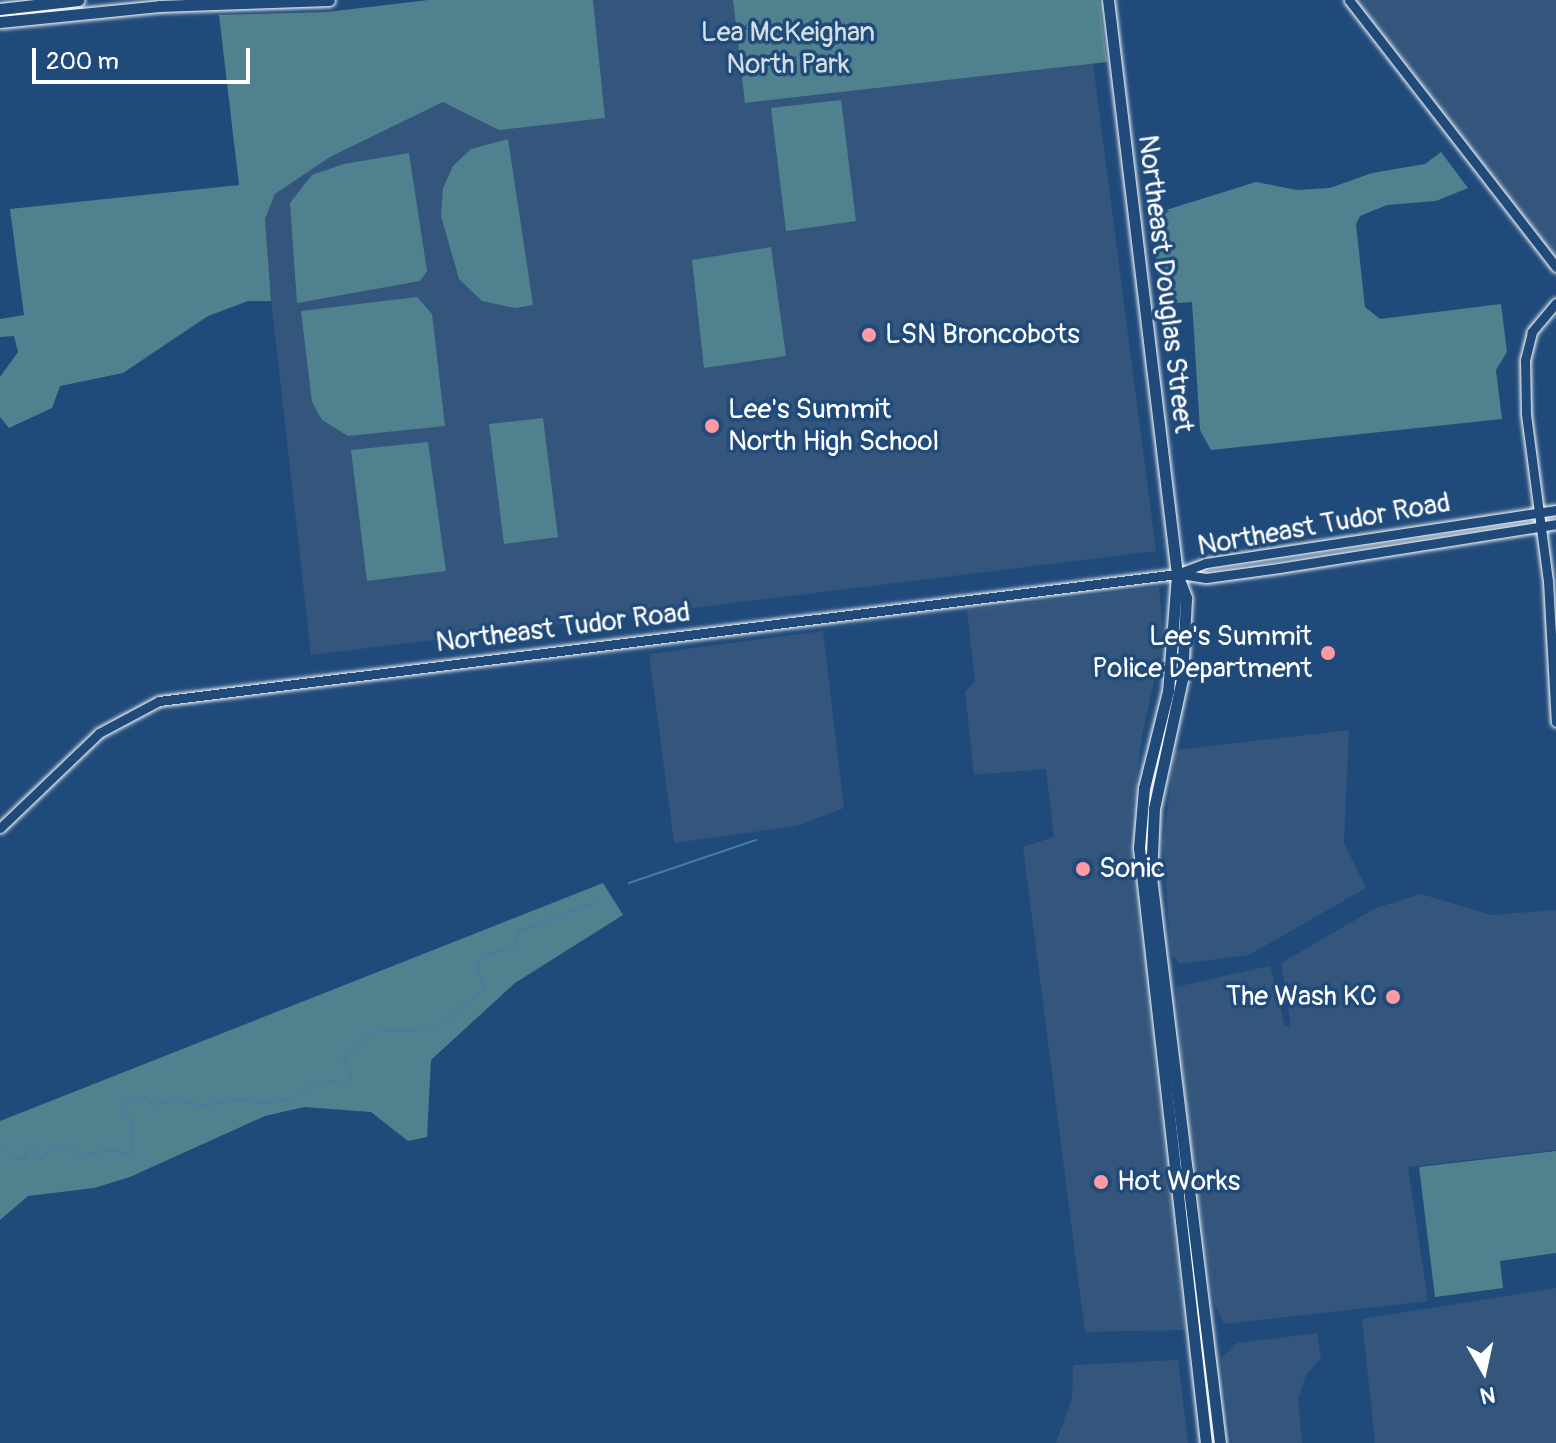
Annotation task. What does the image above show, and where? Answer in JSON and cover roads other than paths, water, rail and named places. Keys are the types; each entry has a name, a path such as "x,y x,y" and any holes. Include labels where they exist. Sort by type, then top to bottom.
{"main road":[{"path":"0,9 78,0"},
{"path":"0,22 159,6 329,0"},
{"name":"Northeast Douglas Street","path":"1108,0 1177,574 1168,691 1144,788 1139,848 1165,1106 1206,1443"},
{"name":"Northeast Douglas Street","path":"1177,574 1186,598 1182,679 1154,809 1151,863 1220,1443"},
{"path":"1165,1106 1170,1115 1181,1119"}],"street":[{"path":"1349,0 1556,267"},
{"path":"1556,303 1532,332 1525,360 1556,722"},
{"name":"Northeast Tudor Road","path":"0,828 99,733 159,701 1177,574 1206,563 1556,510"},
{"name":"Northeast Tudor Road","path":"1177,574 1206,578 1556,524"},
{"path":"1279,568 1280,560 1296,549"}],"waterway":[{"path":"629,883 756,840"},
{"path":"0,1145 22,1160 32,1143 42,1159 54,1147 66,1145 83,1156 110,1150 132,1155 133,1121 121,1113 126,1097 137,1101 145,1097 154,1105 177,1100 202,1106 235,1099 264,1104 292,1099 317,1083 334,1081 343,1088 352,1079 343,1060 372,1032 434,1029 484,990 477,964 481,958 515,944 519,931 599,901"}],"place":[{"name":"LSN Broncobots","path":"869,335"},
{"name":"Lee's Summit North High School","path":"712,426"},
{"name":"Lee's Summit Police Department","path":"1328,653"},
{"name":"Sonic","path":"1083,869"},
{"name":"The Wash KC","path":"1393,997"},
{"name":"Hot Works","path":"1101,1182"}],"park label":[{"name":"Lea McKeighan North Park","path":"788,49"}]}
